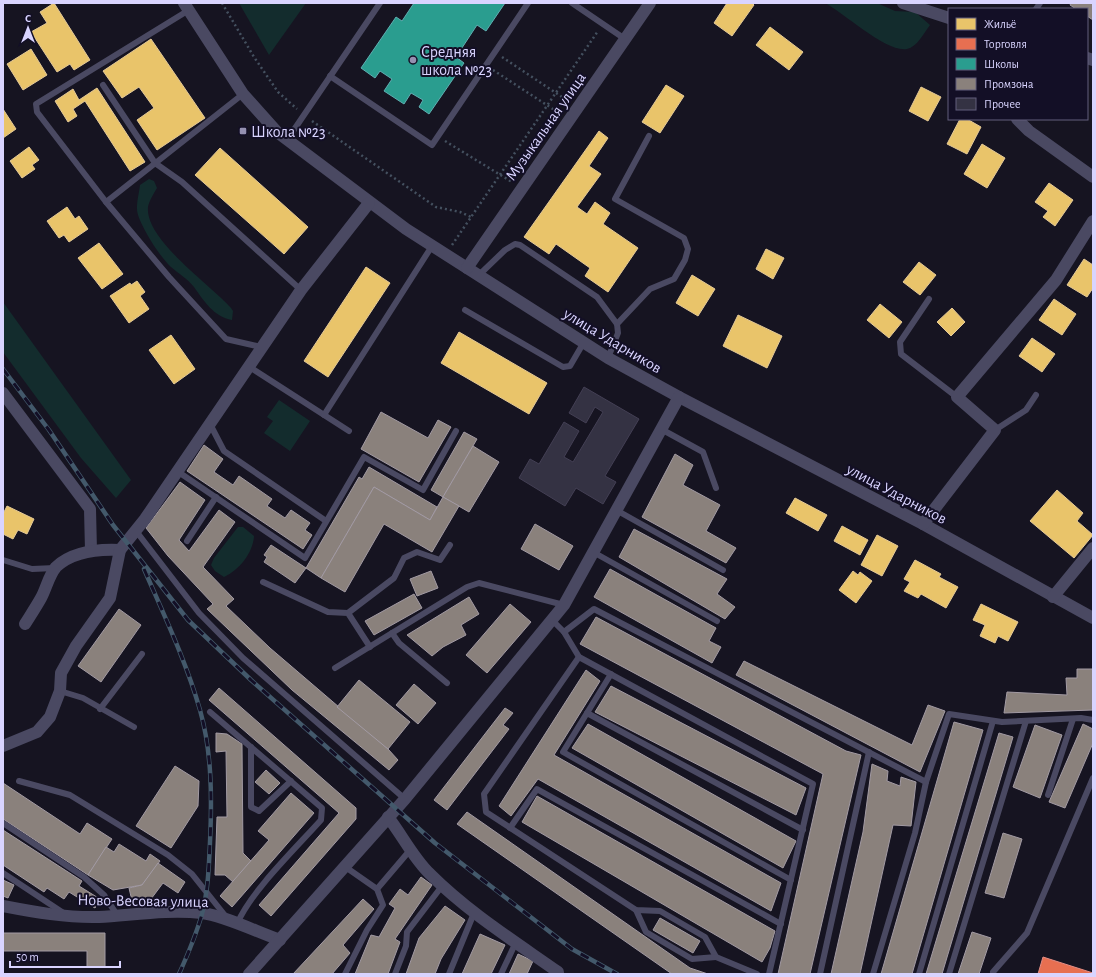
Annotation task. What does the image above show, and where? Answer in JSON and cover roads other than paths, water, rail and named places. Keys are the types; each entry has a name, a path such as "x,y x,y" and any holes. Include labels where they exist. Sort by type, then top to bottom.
{"street":[{"name":"Музыкальная улица","path":"467,268 650,3"},
{"path":"903,3 948,18"},
{"name":"улица Ударников","path":"187,6 243,94 277,132 369,203 432,246 608,358 679,397 923,524 1093,618"},
{"path":"1017,120 1029,131 1093,177"},
{"path":"3,746 37,732 50,717 60,691 61,673 76,646 110,598 120,550 136,531 301,290 369,203"},
{"path":"923,524 995,430 958,396 1056,280 1093,220"},
{"path":"3,392 90,509 90,552"},
{"path":"249,974 404,799 564,605 679,397"},
{"path":"1053,597 1093,548"},
{"path":"25,624 40,600 55,568 74,555 90,552 120,550"},
{"path":"388,817 428,873 442,886 474,913 560,973"},
{"name":"Ново-Весовая улица","path":"3,906 44,914 98,917 117,915 202,913 280,940"}],"lane":[{"path":"287,140 380,3"},
{"path":"330,76 432,145 528,3"},
{"path":"572,3 625,39"},
{"path":"187,6 36,104 37,112 106,202 169,277 226,339 261,347"},
{"path":"103,84 155,163 182,182 301,290"},
{"path":"106,202 243,94"},
{"path":"617,324 650,289 674,278 685,260 688,249 684,238 615,199 649,136"},
{"path":"479,275 505,250 514,244 520,245 597,297 617,324 618,333 608,358"},
{"path":"324,416 432,246"},
{"path":"929,299 900,342 901,354 958,396"},
{"path":"465,310 563,367 570,366 584,342"},
{"path":"248,366 348,431"},
{"path":"995,430 1026,410 1036,395"},
{"path":"209,424 224,451 326,521"},
{"path":"661,429 703,452 716,488"},
{"path":"177,471 305,558 364,457 423,490 456,431"},
{"path":"187,541 216,497"},
{"path":"616,510 723,570"},
{"path":"136,531 199,613 243,658 404,799"},
{"path":"263,582 328,612 348,613 394,578 404,558 417,552 440,560 450,545"},
{"path":"594,552 717,621"},
{"path":"3,560 32,569 55,568"},
{"path":"335,668 467,587 479,583 564,605"},
{"path":"564,632 594,609 926,782"},
{"path":"348,613 370,647"},
{"path":"552,620 564,632 579,657 813,784 769,974"},
{"path":"392,633 399,643 447,683"},
{"path":"100,709 142,654"},
{"path":"579,657 484,794 486,812 636,910 660,911 705,936 716,957"},
{"path":"610,674 563,752 791,880"},
{"path":"60,691 83,698 134,727"},
{"path":"19,781 70,795 168,855 192,874 234,923 269,878 321,820 322,808 210,712"},
{"path":"587,714 803,830"},
{"path":"873,974 915,832 926,782 949,714 993,721 1093,720"},
{"path":"1048,795 1073,719"},
{"path":"919,974 993,721"},
{"path":"949,974 1026,721"},
{"path":"251,747 251,807 259,811 291,781"},
{"path":"820,974 869,752"},
{"path":"993,972 1027,933 1093,778"},
{"path":"510,828 537,789 781,924"},
{"path":"3,823 84,877 104,896 117,915"},
{"path":"377,889 412,849"},
{"path":"344,866 377,889 383,905 367,930 345,974"},
{"path":"3,873 47,900 66,915"},
{"path":"395,974 406,946 407,932 442,886"},
{"path":"636,910 646,932 692,959 716,957 757,974"},
{"path":"448,974 474,913"},
{"path":"501,974 516,942"},
{"path":"341,974 349,966"}],"railway":[{"path":"3,369 49,430 113,525 188,620 251,680 435,843 572,949 617,974"},
{"path":"144,569 188,674 204,726 209,759 211,809 207,887 200,922 179,974"}],"place":[{"name":"Средняя школа №23","path":"413,60"},
{"name":"Школа №23","path":"243,131"}]}
